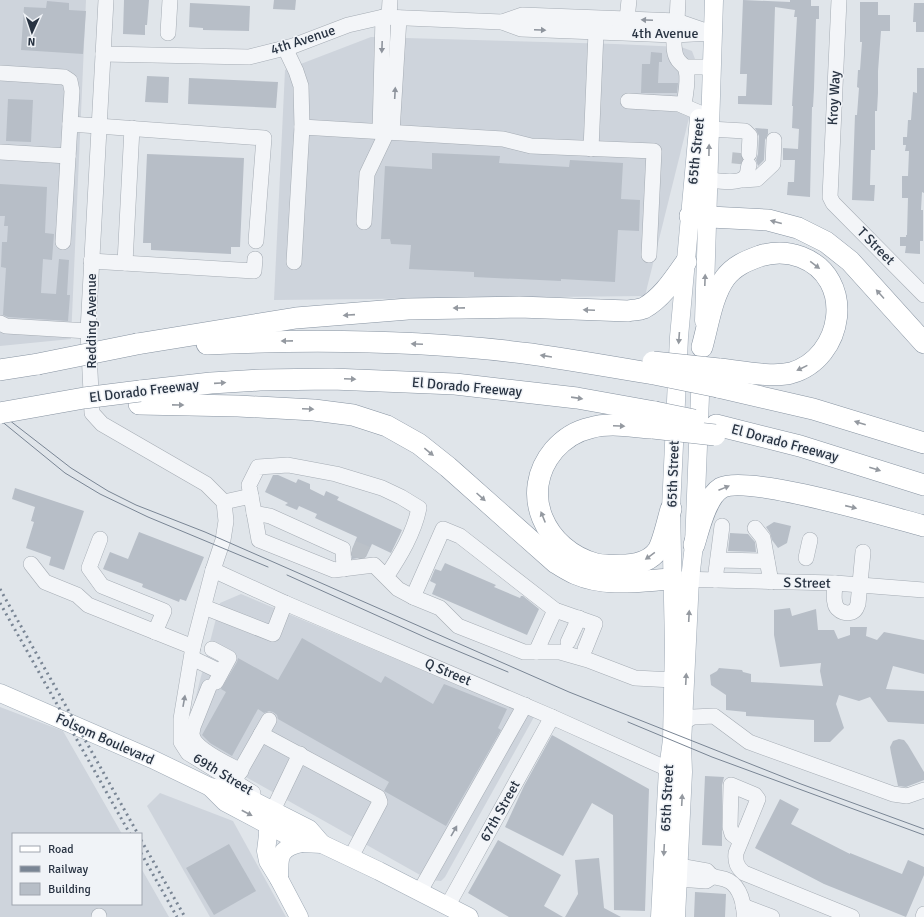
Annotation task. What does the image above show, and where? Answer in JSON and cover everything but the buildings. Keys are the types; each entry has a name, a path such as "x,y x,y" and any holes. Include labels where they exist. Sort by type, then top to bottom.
{"highway":[{"path":"699,217 768,220 798,228 826,242 850,261 924,343"},
{"path":"702,347 720,286 725,278 738,265 763,255 786,254 808,260 820,268 828,280 834,292 836,301 836,324 830,342 819,357 808,366 790,373 718,378"},
{"path":"0,370 296,318 408,309 519,307 628,311 642,309 658,298 686,262"},
{"path":"137,347 340,341 429,344 654,368 718,378 924,443"},
{"name":"El Dorado Freeway","path":"140,398 239,381 332,379 455,384 577,398 654,420 800,446 924,485"},
{"path":"0,413 30,407 82,404 140,398 238,406 299,409 353,415 387,426 419,444 448,467 556,563 576,574 598,581 621,583 681,579"},
{"path":"654,420 600,426 580,431 567,438 549,457 542,470 538,485 537,500 546,524 554,537 574,554 598,564 631,565 650,557 658,550 671,509"},
{"path":"694,545 709,501 721,488 732,485 786,491 870,511 924,526"}],"main road":[{"name":"65th Street","path":"660,917 676,771 682,744 684,722 681,579 671,509 679,337 686,262 709,180 709,67 714,0"},
{"name":"65th Street","path":"676,917 679,873 676,771 672,740 674,645 681,579 694,545 702,347 699,217 692,109 709,67"},
{"name":"Folsom Boulevard","path":"0,693 210,787 236,792 306,836 420,891 469,917"},
{"name":"Folsom Boulevard","path":"210,787 225,802 268,825 306,836"},
{"path":"268,825 266,852 268,861 299,917"},
{"path":"279,879 279,859 290,845 306,836"}],"street":[{"name":"Redding Avenue","path":"106,0 88,332 92,412 102,424 206,484 224,502"},
{"path":"168,33 170,0"},
{"path":"364,222 368,174 387,132 390,0"},
{"path":"627,19 628,0"},
{"path":"678,0 674,53 686,71 692,109"},
{"name":"Kroy Way","path":"830,197 839,0"},
{"name":"4th Avenue","path":"502,22 522,15 627,19 712,33"},
{"name":"4th Avenue","path":"103,54 250,57 285,48 348,25 390,18 502,22 521,29 596,32 676,28"},
{"path":"591,149 596,32"},
{"path":"285,48 296,71 301,86 302,127 294,262"},
{"path":"684,67 709,67"},
{"path":"0,73 64,77 70,80 72,91 63,242"},
{"path":"628,101 679,104 692,109"},
{"path":"70,124 264,138 256,241"},
{"path":"302,127 503,139 531,146 654,151 649,255"},
{"path":"125,263 132,128"},
{"path":"710,129 745,131 750,136 744,159 737,175 738,181"},
{"path":"709,180 738,181 757,179 773,164 774,140"},
{"path":"0,152 68,156"},
{"name":"T Street","path":"830,197 833,203 924,294"},
{"path":"91,261 254,271 255,260"},
{"path":"0,324 6,326 88,332"},
{"path":"386,577 400,556 417,519 419,508 382,488 336,474 288,465 258,467 248,485 259,540 334,570 344,569 370,560 386,577 398,589 440,608 458,626 524,652 560,652 588,660 635,678 673,680"},
{"path":"213,570 223,540 226,521 224,502 251,496"},
{"path":"254,513 270,516 348,548 344,569"},
{"path":"715,580 722,526"},
{"path":"755,528 763,538 771,582"},
{"path":"413,597 443,529 460,536 555,610 595,624 585,649"},
{"path":"100,539 88,568 102,586 164,611 155,632"},
{"path":"806,558 810,540"},
{"path":"835,584 835,603 837,608 842,612 850,613 855,610 858,604 863,552"},
{"path":"718,560 767,561"},
{"path":"30,564 45,582 77,595 88,605 155,632 192,652 215,680"},
{"name":"Q Street","path":"213,570 285,603 676,771"},
{"name":"69th Street","path":"213,570 192,652 181,719 180,742 188,753 237,776 275,806 306,836"},
{"name":"S Street","path":"681,579 860,585 924,590"},
{"path":"204,607 274,634 285,603"},
{"path":"536,652 555,610"},
{"path":"568,642 579,618"},
{"path":"212,649 229,658 215,680 193,727 192,734 200,748 237,776 269,720"},
{"path":"420,891 525,705"},
{"path":"684,722 694,717 714,716 749,742 893,794 907,796 924,790"},
{"name":"67th Street","path":"448,905 552,717"},
{"path":"262,734 380,799 380,802 351,857"},
{"path":"275,806 300,754"},
{"path":"741,841 735,857 738,868 744,873 852,917"},
{"path":"679,873 706,881 717,878 738,868"},
{"path":"717,878 729,881 734,885 739,892 744,911 772,917"}],"shaded area":[{"path":"0,0 86,0 71,339 0,346"},
{"path":"371,37 615,44 681,47 692,51 695,59 689,118 645,296 274,300 285,70"},
{"path":"241,594 534,717 445,877 441,881 429,880 205,754 188,727 220,603"},
{"path":"0,707 63,731 121,833 12,833 12,905 142,905 142,870 169,917 0,917"},
{"path":"160,793 233,821 286,917 210,917 147,806"}],"tunnel":[{"path":"739,164 740,153"},
{"path":"353,548 367,554"}],"tram line":[{"path":"0,413 71,468 108,491 136,505 205,532 569,692 801,784 924,829"},
{"path":"0,420 65,473 100,494 148,517 268,567"},
{"path":"287,575 429,639 508,672"},
{"path":"628,722 712,757 924,835"}],"railway":[{"path":"0,589 137,833"},
{"path":"0,603 129,833"},
{"path":"142,842 185,917"},
{"path":"142,855 177,917"}]}
